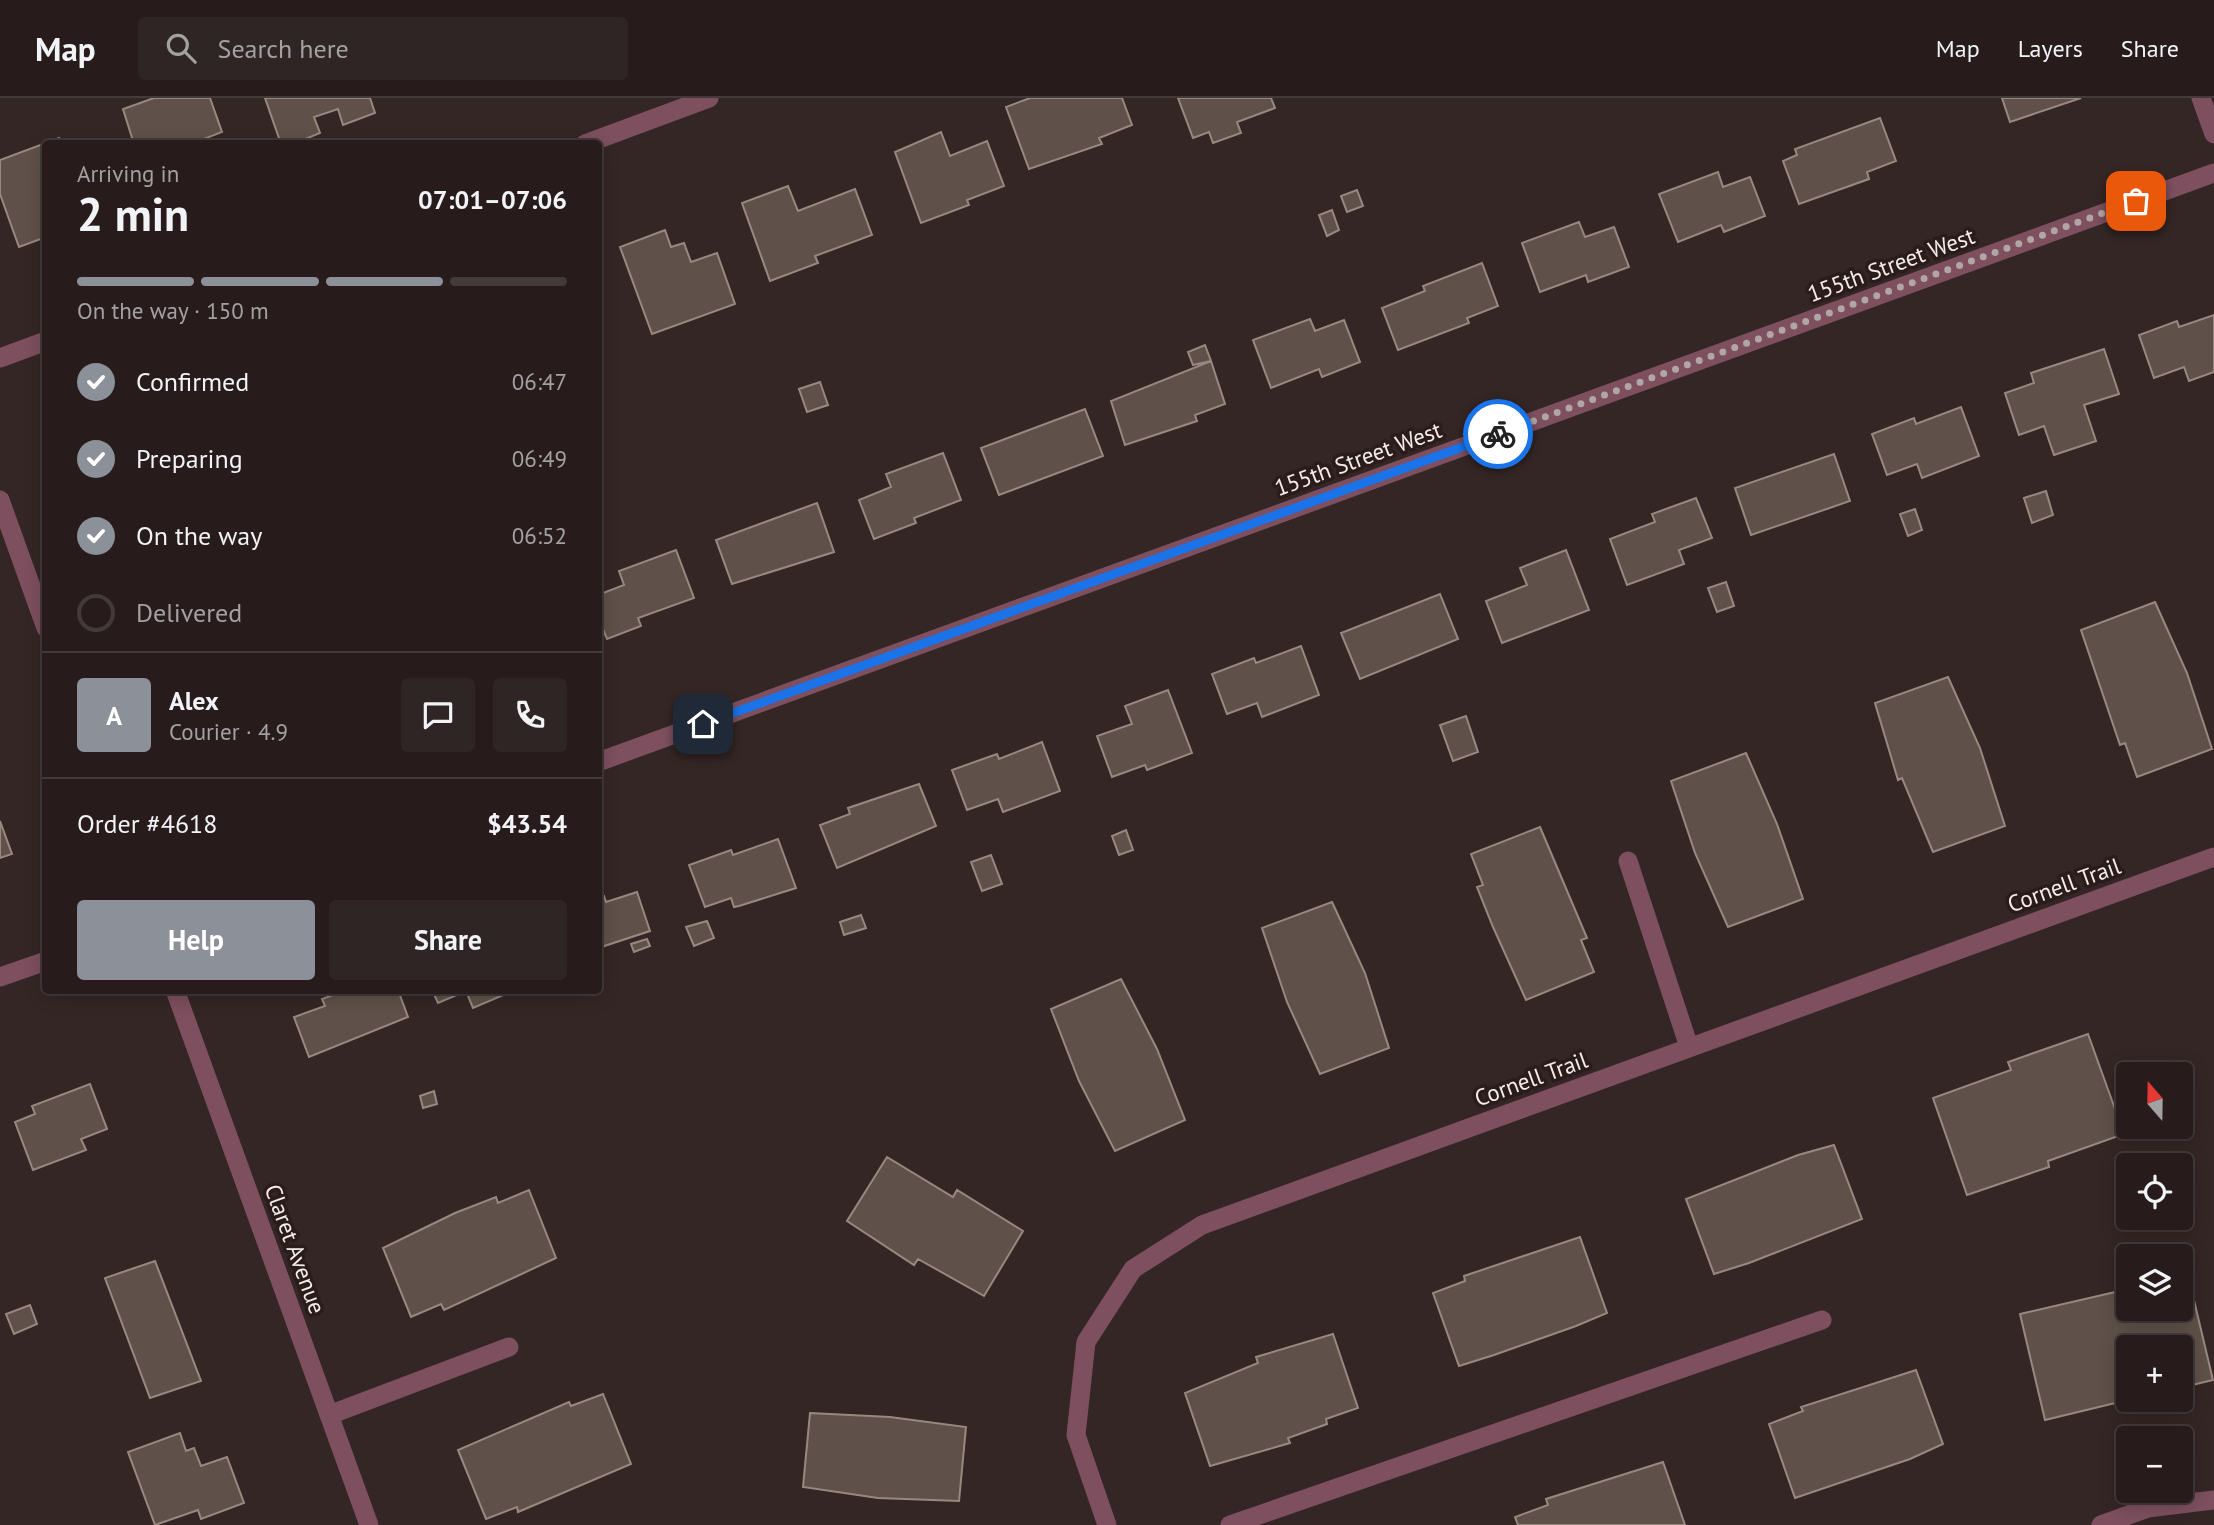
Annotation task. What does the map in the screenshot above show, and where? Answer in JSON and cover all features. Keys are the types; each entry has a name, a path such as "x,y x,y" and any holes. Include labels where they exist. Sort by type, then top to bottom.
{"street":[{"path":"596,140 709,98"},
{"path":"2202,98 2214,134"},
{"name":"155th Street West","path":"602,761 2214,173"},
{"path":"0,358 42,342"},
{"path":"0,500 42,617"},
{"name":"Cornell Trail","path":"1107,1525 1076,1436 1086,1342 1133,1269 1202,1225 2214,857"},
{"path":"1628,861 1689,1047"},
{"path":"0,977 42,962"},
{"name":"Claret Avenue","path":"176,994 369,1525"},
{"path":"1230,1525 1822,1321"},
{"path":"329,1415 509,1347"},
{"path":"2101,1525 2148,1508 2214,1500"}],"building":[{"path":"154,98 210,98 222,132 201,140 133,140 123,109"},
{"path":"265,98 370,98 375,113 343,125 338,109 314,117 320,133 303,140 280,140"},
{"path":"1030,98 1122,98 1132,125 1099,138 1102,144 1029,169 1006,107"},
{"path":"1178,98 1271,98 1275,108 1237,122 1241,133 1213,143 1209,132 1193,138"},
{"path":"2002,98 2081,98 2010,122"},
{"path":"1880,118 1896,161 1867,172 1869,179 1799,204 1783,161 1797,155 1795,149"},
{"path":"941,132 950,156 987,141 1004,186 967,200 969,205 921,223 895,152"},
{"path":"42,144 42,238 19,247 0,194 0,160"},
{"path":"1718,172 1723,187 1750,177 1765,216 1724,232 1721,225 1678,242 1659,194"},
{"path":"788,186 798,211 855,189 872,235 815,256 818,263 770,281 742,203"},
{"path":"1357,190 1363,206 1347,212 1341,196"},
{"path":"1332,210 1339,230 1327,236 1319,215"},
{"path":"1579,222 1585,237 1614,227 1629,267 1588,282 1586,275 1540,292 1522,243"},
{"path":"665,230 671,247 684,243 691,262 717,253 735,304 652,334 620,247"},
{"path":"1482,263 1498,306 1467,318 1469,323 1398,350 1382,308 1425,291 1423,286"},
{"path":"2214,315 2214,372 2189,381 2184,367 2154,378 2139,335 2177,321 2179,327"},
{"path":"1310,319 1315,331 1344,320 1360,362 1322,377 1319,369 1271,388 1253,340"},
{"path":"1205,345 1211,361 1193,365 1188,352"},
{"path":"2104,349 2119,394 2084,405 2096,441 2054,455 2044,426 2019,435 2005,393 2034,383 2031,373"},
{"path":"1211,361 1225,404 1195,415 1197,421 1125,445 1111,401"},
{"path":"820,382 828,405 807,412 799,389"},
{"path":"1961,407 1979,456 1922,478 1917,464 1887,475 1872,434 1914,418 1916,424"},
{"path":"1085,409 1103,456 999,495 981,448"},
{"path":"943,453 961,500 914,518 916,523 874,539 859,500 891,487 886,474"},
{"path":"1834,454 1850,501 1751,535 1735,488"},
{"path":"2046,491 2053,515 2032,523 2024,498"},
{"path":"1696,498 1712,538 1679,550 1684,564 1627,585 1610,539 1655,522 1652,514"},
{"path":"817,503 834,552 732,584 716,540"},
{"path":"1915,509 1922,530 1908,536 1900,514"},
{"path":"676,550 694,598 638,618 641,626 607,639 602,627 602,593 624,585 619,571"},
{"path":"1566,550 1589,610 1502,643 1486,601 1527,585 1520,568"},
{"path":"1726,582 1734,606 1717,612 1708,588"},
{"path":"1440,594 1458,639 1360,679 1341,633"},
{"path":"2155,602 2187,673 2212,749 2137,777 2125,743 2120,745 2081,630"},
{"path":"1301,646 1319,695 1262,717 1257,703 1227,714 1212,674 1254,658 1256,663"},
{"path":"1948,677 1980,748 2005,826 1933,852 1902,778 1898,780 1875,703"},
{"path":"1168,690 1192,753 1147,770 1145,765 1112,777 1097,736 1132,724 1125,706"},
{"path":"1466,716 1478,752 1453,761 1440,725"},
{"path":"1042,742 1060,791 1003,812 998,799 967,810 952,770 997,754 999,759"},
{"path":"1746,753 1777,824 1803,899 1728,927 1695,853 1671,781"},
{"path":"919,784 936,826 837,868 820,825 850,814 848,808"},
{"path":"0,821 12,854 0,858"},
{"path":"1540,827 1587,938 1581,940 1594,972 1526,1000 1477,887 1483,885 1471,854"},
{"path":"1126,830 1133,850 1119,855 1112,836"},
{"path":"778,839 796,888 739,906 734,907 731,898 705,907 689,865 731,850 733,855"},
{"path":"991,855 1002,884 982,891 971,862"},
{"path":"637,892 650,931 602,947 602,897 606,902"},
{"path":"1332,902 1365,973 1389,1048 1320,1074 1287,1002 1262,928"},
{"path":"861,915 866,928 844,935 840,922"},
{"path":"707,921 714,938 694,946 686,927"},
{"path":"647,939 650,946 634,952 631,944"},
{"path":"1121,979 1157,1049 1185,1120 1115,1151 1079,1081 1051,1009"},
{"path":"335,994 399,994 408,1017 309,1057 294,1017 325,1006 322,999"},
{"path":"434,994 459,994 438,1003"},
{"path":"467,994 506,994 473,1008"},
{"path":"2088,1034 2116,1112 2116,1137 2048,1161 2049,1167 1967,1195 1933,1098 2011,1070 2008,1062"},
{"path":"90,1084 107,1129 81,1139 86,1150 33,1170 15,1122 35,1114 32,1106"},
{"path":"434,1091 437,1104 423,1108 420,1096"},
{"path":"1834,1145 1862,1219 1714,1274 1686,1199 1798,1155"},
{"path":"887,1157 953,1197 957,1190 1023,1231 984,1296 918,1259 914,1265 847,1221"},
{"path":"529,1190 556,1258 444,1310 441,1304 411,1317 383,1248 455,1213 496,1197 498,1203"},
{"path":"1580,1237 1607,1313 1459,1366 1433,1293 1465,1281 1464,1276"},
{"path":"155,1261 201,1381 150,1398 105,1278"},
{"path":"2116,1292 2116,1321 2193,1321 2193,1296 2213,1380 2193,1385 2193,1335 2116,1335 2116,1403 2045,1420 2020,1314"},
{"path":"30,1305 37,1324 14,1334 6,1314"},
{"path":"1333,1334 1358,1408 1326,1419 1327,1424 1288,1438 1290,1443 1210,1466 1185,1393 1258,1363 1256,1357"},
{"path":"1916,1370 1943,1444 1910,1459 1795,1498 1769,1424 1803,1411 1801,1407"},
{"path":"603,1394 631,1464 518,1512 517,1507 486,1519 458,1450 569,1402 571,1406"},
{"path":"810,1413 890,1417 966,1427 959,1501 878,1498 803,1487"},
{"path":"180,1433 186,1451 194,1448 201,1466 227,1457 244,1503 201,1519 198,1510 155,1525 128,1452"},
{"path":"1663,1462 1685,1525 1518,1525 1515,1517 1548,1505 1546,1499"}],"way so far":[{"path":"1498,434 2136,201"}],"route":[{"path":"703,724 1498,434"}]}
